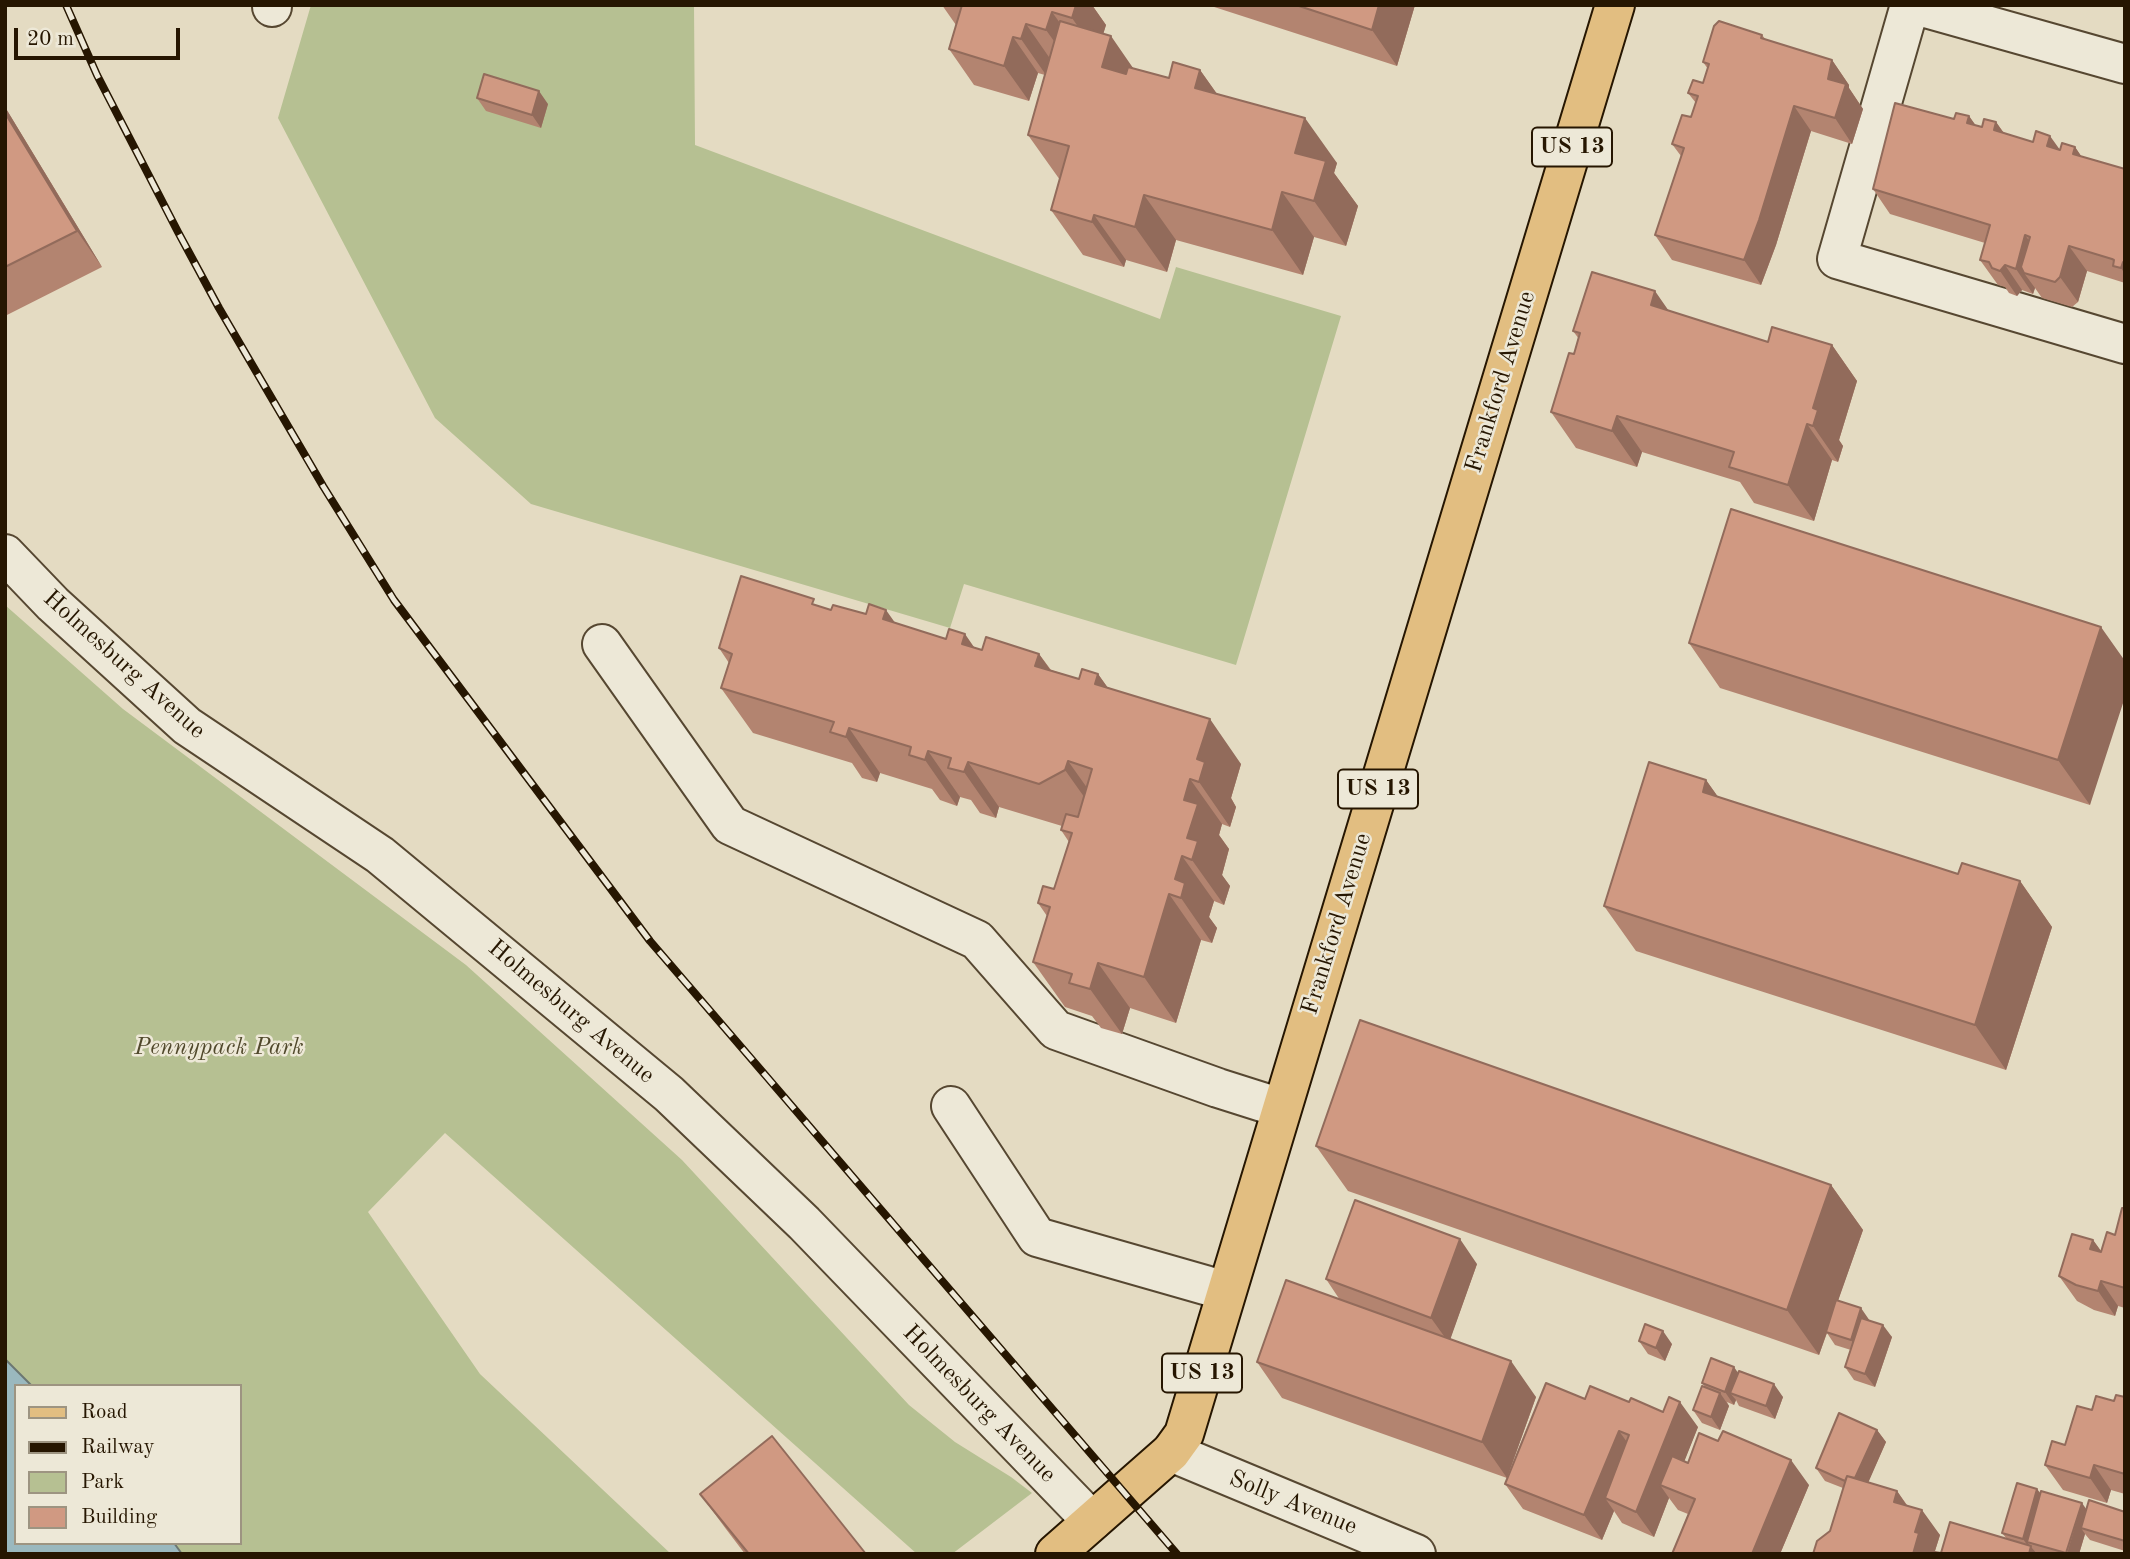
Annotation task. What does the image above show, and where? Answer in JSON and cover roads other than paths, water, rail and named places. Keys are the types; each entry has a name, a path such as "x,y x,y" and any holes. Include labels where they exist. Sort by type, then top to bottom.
{"main road":[{"name":"Frankford Avenue","path":"1055,1554 1171,1452 1184,1434 1615,5"}],"street":[{"path":"2125,64 1913,5 1837,259 2125,344"},
{"name":"Holmesburg Avenue","path":"5,554 53,604 187,726 380,855 669,1094 804,1223 1093,1521"},
{"path":"602,644 730,825 977,940 1056,1030 1281,1108"},
{"path":"951,1106 1037,1237 1226,1291"},
{"name":"Solly Avenue","path":"1171,1452 1416,1554"}],"water":[{"path":"5,1359 30,1384 14,1384 14,1545 175,1545 182,1554 5,1554"}],"railway":[{"path":"66,5 97,75 219,308 323,486 394,600 650,941 1177,1554"}],"park label":[{"name":"Pennypack Park","path":"219,1048"}]}
